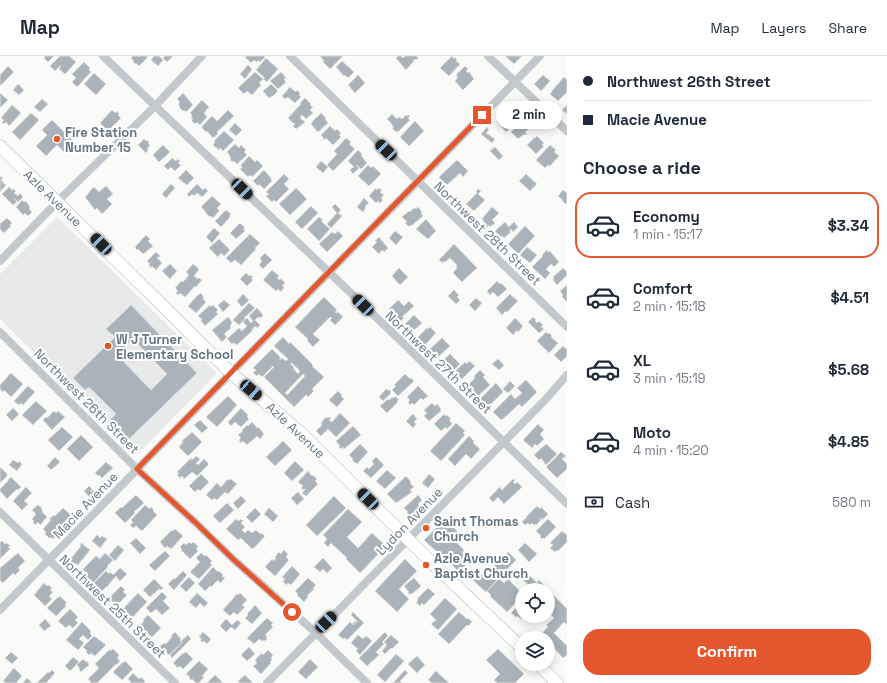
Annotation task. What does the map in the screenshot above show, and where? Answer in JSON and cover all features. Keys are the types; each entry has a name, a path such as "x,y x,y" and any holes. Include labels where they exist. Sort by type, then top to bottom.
{"main road":[{"name":"Azle Avenue","path":"0,146 231,372 301,434 515,641"},
{"path":"545,671 557,683"}],"street":[{"name":"Northwest 27th Street","path":"103,56 329,272 567,504"},
{"path":"0,261 57,202 155,106 202,56"},
{"name":"Northwest 28th Street","path":"290,56 567,327"},
{"path":"488,56 567,131"},
{"name":"Macie Avenue","path":"0,610 540,56"},
{"name":"Northwest 26th Street","path":"0,332 137,469 233,559 316,633 367,683"},
{"name":"Lydon Avenue","path":"267,683 546,399 567,375"},
{"name":"Northwest 25th Street","path":"0,512 175,683"}],"shaded area":[{"name":"W J Turner Elementary School","path":"57,217 217,373 138,454 0,319 0,274"}],"building":[{"path":"45,56 54,56 48,62 44,58"},
{"path":"60,56 69,56 76,62 65,74 59,69 61,66 55,71 50,66"},
{"path":"133,56 148,57 139,66 133,62 134,61 131,58"},
{"path":"154,56 159,56 163,60 158,66 151,60"},
{"path":"165,56 173,56 167,62 163,58"},
{"path":"320,56 343,56 330,69 323,62 324,61"},
{"path":"398,56 403,58 405,56 417,56 418,59 413,60 414,61 406,70 396,58"},
{"path":"452,56 454,59 455,57 457,60 456,61 460,64 449,76 440,68"},
{"path":"505,56 522,56 514,64"},
{"path":"245,57 265,57 260,62 259,60 256,62 254,60 251,63"},
{"path":"266,58 278,69 267,82 263,79 265,78 256,70"},
{"path":"342,61 354,72 348,78 345,75 344,76 336,67"},
{"path":"84,62 90,68 89,70 91,72 77,87 72,82 76,78 72,74"},
{"path":"248,65 252,69 245,79 240,74"},
{"path":"8,66 14,72 0,86 0,75"},
{"path":"465,66 468,69 466,71 468,73 469,72 474,79 463,90 455,81 458,77 456,75"},
{"path":"255,72 263,79 259,83 261,85 252,95 247,91 244,94 238,88"},
{"path":"281,72 286,78 284,79 286,82 278,89 270,81"},
{"path":"94,73 106,84 96,95 84,84"},
{"path":"358,75 365,83 355,93 348,85"},
{"path":"543,75 550,81 541,91 534,84"},
{"path":"564,77 567,80 567,92 558,101 550,94"},
{"path":"18,84 24,90 19,95 13,90"},
{"path":"271,84 278,91 269,98 263,91"},
{"path":"290,87 294,91 296,92 297,90 300,93 299,95 301,97 295,103 288,97 285,99 282,96"},
{"path":"0,93 8,100 0,108"},
{"path":"183,93 193,105 186,112 179,107 180,106 178,104 180,102 177,99"},
{"path":"305,98 313,107 310,110 313,113 306,119 302,115 300,118 305,122 296,129 293,126 295,124 288,118"},
{"path":"42,99 48,104 40,112 34,107"},
{"path":"202,100 209,107 204,113 207,117 200,125 197,122 195,124 191,120 193,119 190,113"},
{"path":"12,105 21,113 9,126 6,122 4,124 2,122 4,120 1,118"},
{"path":"567,105 567,114 562,110"},
{"path":"112,110 115,113 117,111 121,118 108,131 100,123"},
{"path":"228,110 234,116 217,132 218,134 213,138 202,128 202,126 212,116 217,121"},
{"path":"512,110 518,117 516,119 517,121 506,132 497,122"},
{"path":"31,113 39,120 20,140 12,132"},
{"path":"321,113 326,118 325,119 328,123 318,132 311,124"},
{"path":"392,114 397,119 399,117 402,119 406,115 410,116 408,118 410,120 398,132 392,128 394,127 387,119"},
{"path":"524,119 531,127 525,132 527,134 524,134 518,139 511,132"},
{"name":"Fire Station Number 15","path":"52,120 74,142 64,152 57,145 46,156 36,146 47,135 42,130"},
{"path":"415,121 424,131 409,146 400,137"},
{"path":"235,123 242,130 236,136 229,130"},
{"path":"330,126 335,131 337,129 341,133 339,135 341,137 333,145 326,138 325,140 321,135"},
{"path":"487,127 489,130 486,133 495,139 492,143 481,134"},
{"path":"224,131 234,140 223,151 220,148 219,150 213,145 215,142 214,141"},
{"path":"537,136 544,143 542,145 544,146 536,154 527,145"},
{"path":"346,138 351,142 349,144 355,149 333,171 327,165 337,154 334,151"},
{"path":"144,139 149,142 148,143 150,145 146,153 138,145"},
{"path":"235,144 239,148 241,145 246,150 244,152 247,155 237,164 230,160 230,156 227,152"},
{"path":"163,145 170,152 159,162 153,155"},
{"path":"550,145 556,150 554,152 559,156 550,166 548,165 545,168 536,160"},
{"path":"495,147 503,156 499,160 490,151"},
{"path":"358,150 367,163 361,169 356,165 359,168 353,174 350,170 354,167 348,161"},
{"path":"249,156 255,162 257,160 263,166 252,177 250,175 248,177 240,169 242,168 241,165"},
{"path":"172,158 176,161 178,159 180,161 178,163 181,165 175,171 171,167 168,170 164,166"},
{"path":"457,160 468,171 463,177 460,173 447,185 444,182 443,184 439,177"},
{"path":"321,161 328,167 323,173 316,167"},
{"path":"368,165 371,168 373,166 381,174 369,186 358,176"},
{"path":"186,170 194,178 187,185 178,178"},
{"path":"264,170 272,181 264,189 253,181"},
{"path":"284,174 289,179 284,184 289,189 276,202 274,200 272,202 266,196 269,194 266,192"},
{"path":"526,174 537,184 530,191 519,181"},
{"path":"0,176 3,178 1,180 3,181 2,182 6,185 0,192"},
{"path":"171,184 175,188 166,198 162,194"},
{"path":"197,184 203,190 205,188 208,191 202,197 197,193 194,196 192,194 189,197 187,194"},
{"path":"106,186 113,194 107,199 112,204 102,214 97,208 95,210 85,197 94,187 99,192"},
{"path":"9,187 16,191 14,193 18,196 20,193 23,197 18,202 15,199 17,202 13,205 2,194"},
{"path":"296,188 307,199 290,215 279,204"},
{"path":"376,188 377,190 379,188 382,191 380,192 384,195 381,198 383,200 380,203 378,201 376,203 369,196"},
{"path":"478,189 481,191 478,194 485,200 474,211 466,204 477,193 476,191"},
{"path":"563,190 567,193 566,204 558,196"},
{"path":"212,196 221,204 217,208 219,211 213,218 211,216 210,217 201,207"},
{"path":"364,198 369,203 365,206 366,207 363,212 357,207"},
{"path":"22,200 29,205 29,209 32,212 28,216 25,213 23,215 16,207"},
{"path":"335,204 341,210 338,213 342,216 331,228 327,224 337,213 332,207"},
{"path":"311,206 318,213 302,229 295,222"},
{"path":"418,207 423,216 409,227 405,223 407,222 402,217 409,211 410,212 414,208 416,209"},
{"path":"492,207 499,213 492,220 495,223 490,227 489,225 487,227 482,219"},
{"path":"226,210 231,214 221,227 215,221"},
{"path":"319,217 323,220 321,221 330,229 319,241 307,229"},
{"path":"7,218 12,223 4,233 0,229 0,224"},
{"path":"426,219 436,231 428,239 416,229"},
{"path":"505,222 509,227 514,222 518,227 513,232 511,229 509,231 511,232 504,238 502,236 500,237 495,231"},
{"path":"240,223 245,228 243,229 245,231 236,239 230,233"},
{"path":"525,226 535,236 518,254 508,244"},
{"path":"214,228 220,233 212,243 206,237"},
{"path":"338,231 343,236 327,252 319,244 332,232 335,234"},
{"path":"395,231 403,237 396,245 389,238"},
{"path":"250,234 260,243 241,265 235,260 231,263 226,258"},
{"path":"146,235 150,239 148,241 153,246 143,254 135,247"},
{"path":"379,237 388,248 384,252 382,250 379,254 372,247 377,242 375,241"},
{"path":"219,239 230,250 224,256 221,253 218,257 209,248"},
{"path":"454,244 477,268 462,282 453,273 457,268 457,265 450,258 443,263 439,260"},
{"path":"527,247 537,255 530,263 520,255"},
{"path":"547,250 548,252 550,251 559,262 554,267 551,264 546,269 550,273 545,279 532,267"},
{"path":"156,252 160,256 157,258 162,263 156,270 152,266 151,268 147,261"},
{"path":"265,253 272,260 263,269 259,265 262,261 260,258"},
{"path":"170,264 177,271 170,279 162,271"},
{"path":"193,264 199,269 194,276 202,280 185,297 180,293 178,295 176,293 178,291 175,288 189,275 186,272"},
{"path":"399,268 408,277 400,285 392,276"},
{"path":"563,268 567,272 567,275 557,285 553,280 553,277"},
{"path":"272,270 279,276 277,278 280,280 281,278 285,283 282,286 284,287 281,292 278,289 276,291 263,280"},
{"path":"246,273 253,277 251,278 253,280 247,286 240,279"},
{"path":"497,281 507,289 498,297 493,292 490,295 487,291"},
{"path":"567,285 567,302 562,297 563,295 560,291"},
{"path":"454,290 459,295 457,297 460,300 456,304 448,296"},
{"path":"201,293 206,302 196,313 188,306"},
{"path":"243,294 249,300 242,307 237,301"},
{"path":"510,294 518,301 502,315 496,308"},
{"path":"324,297 337,310 335,312 338,312 343,317 335,325 330,320 332,318 330,317 313,334 320,340 313,347 307,340 308,339 295,327"},
{"path":"476,298 482,303 475,311 469,305"},
{"path":"224,300 230,305 223,312 218,305"},
{"path":"398,300 404,306 409,301 414,306 402,317 404,318 398,324 395,321 398,318 389,309"},
{"path":"249,303 255,308 239,325 233,320"},
{"path":"131,305 197,373 129,439 110,420 116,414 89,387 85,390 73,378 115,337 106,329","holes":["133,339 167,374 151,390 117,355"]},
{"path":"210,305 211,307 213,305 218,310 216,312 218,314 205,326 201,321 202,319 198,316"},
{"path":"257,308 263,315 261,318 258,317 255,320 260,325 257,328 255,326 252,331 237,345 234,343 232,344 227,339 239,328 242,331 247,326 243,322 247,318 251,323 253,321 249,316"},
{"path":"414,315 422,323 411,333 405,324"},
{"path":"228,317 232,324 230,326 231,328 224,334 227,337 222,342 212,330"},
{"path":"533,317 537,323 539,321 543,325 541,327 544,329 539,333 528,322"},
{"path":"515,318 523,326 513,335 506,328"},
{"path":"430,327 436,333 424,346 417,338"},
{"path":"546,332 548,334 549,333 558,343 549,353 537,341"},
{"path":"283,337 289,344 290,342 324,377 312,389 314,391 308,397 306,395 294,407 264,377 274,367 273,366 262,377 259,374 257,376 253,373 256,370 253,368 272,349 281,358 279,359 280,360 282,358 286,361 288,359 274,346","holes":["292,363 300,371 298,374 293,368 294,367 290,364","303,374 305,376 287,395 285,393"]},
{"path":"442,338 450,346 435,359 429,352 431,350 430,349"},
{"path":"563,346 566,349 567,348 567,356 561,362 554,355"},
{"path":"450,354 460,364 452,372 447,368 445,369 441,362"},
{"path":"498,359 504,365 499,370 492,364"},
{"path":"469,361 475,366 462,379 459,376 457,379 452,374 465,362 467,364"},
{"path":"480,370 485,375 483,377 490,385 478,396 468,385"},
{"path":"11,373 23,384 11,397 4,390 3,392 0,389 0,385"},
{"path":"405,374 414,381 398,396 392,390 396,386 394,385"},
{"path":"526,380 537,392 522,407 519,404 501,420 493,412 511,394 515,399 522,393 517,388"},
{"path":"510,381 515,386 508,393 503,389"},
{"path":"496,383 503,392 488,407 479,400"},
{"path":"467,385 473,391 467,397 461,391"},
{"path":"28,386 35,392 23,405 21,403 19,405 14,401"},
{"path":"418,386 428,396 423,400 421,398 414,405 412,403 410,405 408,402 410,400 407,397"},
{"path":"386,389 391,391 391,393 383,401 379,397"},
{"path":"338,391 344,399 337,407 329,400"},
{"path":"228,396 237,405 217,427 206,417"},
{"path":"395,396 399,400 387,413 380,406 388,399 394,398"},
{"path":"36,401 47,411 33,425 22,415"},
{"path":"432,403 435,406 437,404 441,411 429,421 424,416 427,413 424,410"},
{"path":"13,408 19,414 12,421 6,415"},
{"path":"241,408 248,415 247,417 249,419 241,427 235,422 231,426 228,422"},
{"path":"54,411 56,413 58,411 65,417 52,430 43,420"},
{"path":"340,413 350,423 336,437 328,429 321,436 316,431 322,425 321,423 326,417 331,418 329,420 332,422"},
{"path":"413,414 417,419 414,422 416,424 413,428 406,421"},
{"path":"444,414 451,419 449,420 452,424 447,429 446,427 441,431 434,424"},
{"path":"200,420 208,428 202,433 194,425"},
{"path":"252,422 264,434 260,439 257,436 247,445 243,441 241,443 239,440 241,438 238,435 247,425 248,426"},
{"path":"456,423 465,431 463,433 465,435 441,461 430,451"},
{"path":"538,424 544,430 540,434 544,439 537,446 535,444 532,448 523,440"},
{"path":"353,426 361,435 344,449 343,447 341,449 336,441"},
{"path":"62,427 73,437 59,451 48,440"},
{"path":"192,432 202,442 188,456 179,447 183,442 182,441"},
{"path":"81,435 93,447 79,461 67,449"},
{"path":"469,436 474,441 473,443 480,449 471,459 466,454 455,466 448,459"},
{"path":"283,441 292,450 275,466 266,457"},
{"path":"360,444 368,452 357,464 349,455"},
{"path":"546,444 557,454 546,465 541,458 539,460 534,455"},
{"path":"561,452 566,456 562,459 567,464 567,469 557,478 546,467"},
{"path":"196,456 200,459 196,463 198,465 204,459 209,464 197,476 192,472 184,479 182,476 180,478 177,475 179,474 177,472 191,458 192,460"},
{"path":"55,457 60,462 51,470 47,466"},
{"path":"376,457 384,465 371,478 363,471 367,467 369,469 374,464 372,461"},
{"path":"13,460 18,463 19,461 22,464 17,471 9,465"},
{"path":"295,461 304,470 292,481 284,473"},
{"path":"106,462 113,468 102,478 95,473"},
{"path":"0,467 7,474 7,476 0,483"},
{"path":"387,470 396,478 385,489 376,481"},
{"path":"308,471 317,479 315,481 318,484 306,496 302,493 306,489 304,490 301,488 303,486 298,482"},
{"path":"201,474 209,482 200,491 198,489 195,492 189,486"},
{"path":"429,474 435,479 428,488 422,483"},
{"path":"406,476 414,487 410,490 412,492 396,503 387,494"},
{"path":"11,477 21,487 7,499 0,489"},
{"path":"228,479 231,479 237,484 228,494 225,492 217,500 214,498 212,500 206,495 217,483 221,487"},
{"path":"513,479 515,480 513,482 515,484 517,482 522,487 504,504 498,497 493,502 489,498 500,487 502,490"},
{"path":"89,486 92,489 90,491 93,490 97,494 92,500 84,491"},
{"path":"26,487 32,493 24,501 28,504 22,510 13,501"},
{"path":"298,492 304,499 297,505 291,498"},
{"path":"136,495 144,503 125,523 115,513"},
{"path":"418,495 422,500 418,504 421,507 410,517 404,508"},
{"path":"241,496 246,501 238,509 233,503"},
{"path":"334,496 346,508 317,536 306,525"},
{"path":"227,503 234,510 220,523 213,516"},
{"path":"38,505 42,508 42,512 47,517 40,525 38,522 35,525 32,519 36,514 32,510"},
{"path":"145,505 150,509 151,507 157,515 142,531 136,526 133,528 130,525 133,522 131,520"},
{"path":"537,506 540,509 541,507 548,514 542,520 541,518 536,525 532,523 530,525 528,523 525,525 522,522"},
{"path":"63,508 71,515 58,529 61,532 55,538 49,538 43,529 51,520 49,519 54,515 55,516"},
{"path":"255,508 261,514 252,523 246,517"},
{"path":"269,508 278,516 273,522 264,514"},
{"path":"348,509 362,522 347,537 358,548 372,533 386,546 360,573 331,543 328,547 324,543 327,539 323,535"},
{"path":"236,519 239,521 241,519 243,521 241,523 245,527 242,530 245,533 248,530 252,533 256,530 265,536 254,548 252,549 241,538 238,540 226,529"},
{"path":"445,519 458,532 452,538 464,550 462,553 470,561 459,572 438,551 437,552 424,540"},
{"path":"548,519 556,527 544,539 542,539 536,531"},
{"path":"175,529 183,536 171,549 167,546 165,548 160,542 172,530 173,531"},
{"path":"562,531 567,535 567,542 555,552 550,548 553,545 550,543"},
{"path":"97,535 100,538 102,536 107,539 100,548 92,541"},
{"path":"136,538 146,548 140,554 130,543"},
{"path":"2,541 10,546 8,547 10,549 0,559 0,542"},
{"path":"189,542 191,544 193,542 198,546 196,549 198,551 190,559 180,547 184,543 186,545"},
{"path":"81,543 90,550 78,565 75,563 74,565 69,561 81,546"},
{"path":"525,543 537,554 529,562 518,550"},
{"path":"118,545 124,550 115,561 109,555"},
{"path":"284,550 288,554 286,557 289,560 275,576 265,567 272,559 274,561 279,552 281,554"},
{"path":"165,551 170,556 155,571 149,565"},
{"path":"508,552 516,560 486,592 468,573 472,569 481,575 488,568 490,570"},
{"path":"18,553 25,561 18,568 20,570 15,575 13,573 3,583 0,580 0,568"},
{"path":"105,553 113,560 93,583 81,571 96,556 100,559"},
{"path":"201,553 205,556 206,555 212,561 210,563 212,565 199,579 190,572 200,562 196,558"},
{"path":"323,558 332,568 327,573 323,569 320,572 314,567"},
{"path":"405,559 417,571 399,589 409,599 397,612 375,591"},
{"path":"292,566 300,574 291,585 288,583 286,585 283,581 285,579 282,577"},
{"path":"213,567 225,578 220,583 218,580 205,591 198,584"},
{"path":"120,568 127,574 120,581 116,576 102,591 94,583 106,571 113,575"},
{"path":"183,571 187,575 174,590 168,584"},
{"path":"529,575 537,583 526,583 523,580"},
{"path":"189,577 195,583 186,592 180,586"},
{"path":"308,578 316,585 304,602 295,591"},
{"path":"414,578 421,586 410,595 404,586"},
{"path":"154,579 163,588 161,590 159,589 150,597 143,590"},
{"path":"499,579 504,583 508,579 515,586 515,603 507,612 490,596 491,595 487,591"},
{"path":"44,583 52,588 50,590 53,592 49,596 52,599 45,606 34,595"},
{"path":"121,586 125,590 123,592 127,595 118,604 117,602 115,604 109,598"},
{"path":"428,588 435,594 424,605 422,603 420,606 416,602 418,601 417,599"},
{"path":"162,592 167,597 163,601 170,608 162,615 156,609 151,613 146,608"},
{"path":"138,593 147,602 130,620 121,611"},
{"path":"197,593 208,603 204,607 200,603 196,608 189,602"},
{"path":"240,593 247,600 242,605 245,607 237,615 234,612 230,616 223,610 237,594 238,595"},
{"path":"60,596 67,603 56,616 47,608"},
{"path":"555,597 567,609 567,625 564,622 555,632 544,631 548,627 546,625 548,623 555,623"},
{"path":"445,598 457,609 438,630 431,624 436,620 430,614"},
{"path":"255,605 262,613 252,624 245,618"},
{"path":"70,609 78,617 75,620 78,623 73,628 69,625 66,628 58,621"},
{"path":"515,609 515,616 511,613"},
{"path":"353,612 364,623 347,640 345,638 343,639 338,635 350,622 354,625 355,624 353,623 355,621 356,623 357,621 351,615"},
{"path":"459,612 472,622 468,626 467,625 449,644 438,634"},
{"path":"148,615 161,628 152,637 139,627"},
{"path":"267,618 273,623 271,625 273,627 265,635 267,636 267,639 262,641 259,639 254,644 247,638"},
{"path":"45,619 51,626 44,631 39,625"},
{"path":"226,619 232,625 237,620 241,623 235,630 231,627 226,632 220,626"},
{"path":"82,622 91,631 90,633 92,636 88,640 83,635 79,639 84,643 78,650 66,640"},
{"path":"175,632 181,639 180,640 182,643 169,655 159,647 164,643 166,644"},
{"path":"203,632 211,639 207,644 200,640 202,639 199,637"},
{"path":"385,632 388,636 382,642 384,644 376,652 379,655 367,666 359,658"},
{"path":"555,634 567,646 567,655 563,658 555,649"},
{"path":"188,635 191,639 172,658 170,655"},
{"path":"358,635 363,639 366,636 372,641 360,655 356,651 358,649 351,643"},
{"path":"391,635 399,642 385,654 382,651 387,645 384,642"},
{"path":"94,636 106,645 95,656 91,653 89,655 83,647"},
{"path":"249,647 255,654 247,661 241,655"},
{"path":"113,649 119,655 117,658 120,661 97,683 90,683 91,682 88,679 99,668 95,664 109,650 110,651"},
{"path":"498,649 515,665 515,671 521,671 524,674 515,683 497,683 494,680 500,674 486,660"},
{"path":"268,650 273,655 271,658 272,660 261,674 253,666 257,663 255,660 262,653 263,655"},
{"path":"11,652 18,658 12,664 5,658"},
{"path":"186,652 193,659 183,669 180,666 178,668 173,663"},
{"path":"396,654 404,661 385,682 377,675"},
{"path":"417,656 425,665 417,673 408,664"},
{"path":"73,657 79,662 70,671 65,666"},
{"path":"83,659 86,662 87,661 89,665 81,672 77,665"},
{"path":"310,659 318,667 306,679 298,672"},
{"path":"125,661 133,669 122,680 113,672"},
{"path":"199,661 208,669 202,676 204,677 199,683 196,683 186,674"},
{"path":"14,668 22,676 16,683 6,683 3,681"},
{"path":"52,670 55,673 46,683 37,683 48,672 49,673"},
{"path":"405,670 408,673 400,681 402,683 393,683"},
{"path":"436,671 449,683 432,683 428,680"},
{"path":"133,673 139,679 141,677 145,681 144,683 130,683 131,682 128,679"},
{"path":"215,675 223,683 207,683"},
{"path":"245,675 252,683 240,683 238,681"},
{"path":"27,678 32,683 23,683"}],"place":[{"name":"Fire Station Number 15","path":"57,139"},
{"name":"W J Turner Elementary School","path":"108,346"},
{"name":"Saint Thomas Church","path":"426,528"},
{"name":"Azle Avenue Baptist Church","path":"426,565"}],"route":[{"path":"292,612 137,469 482,115"}]}
